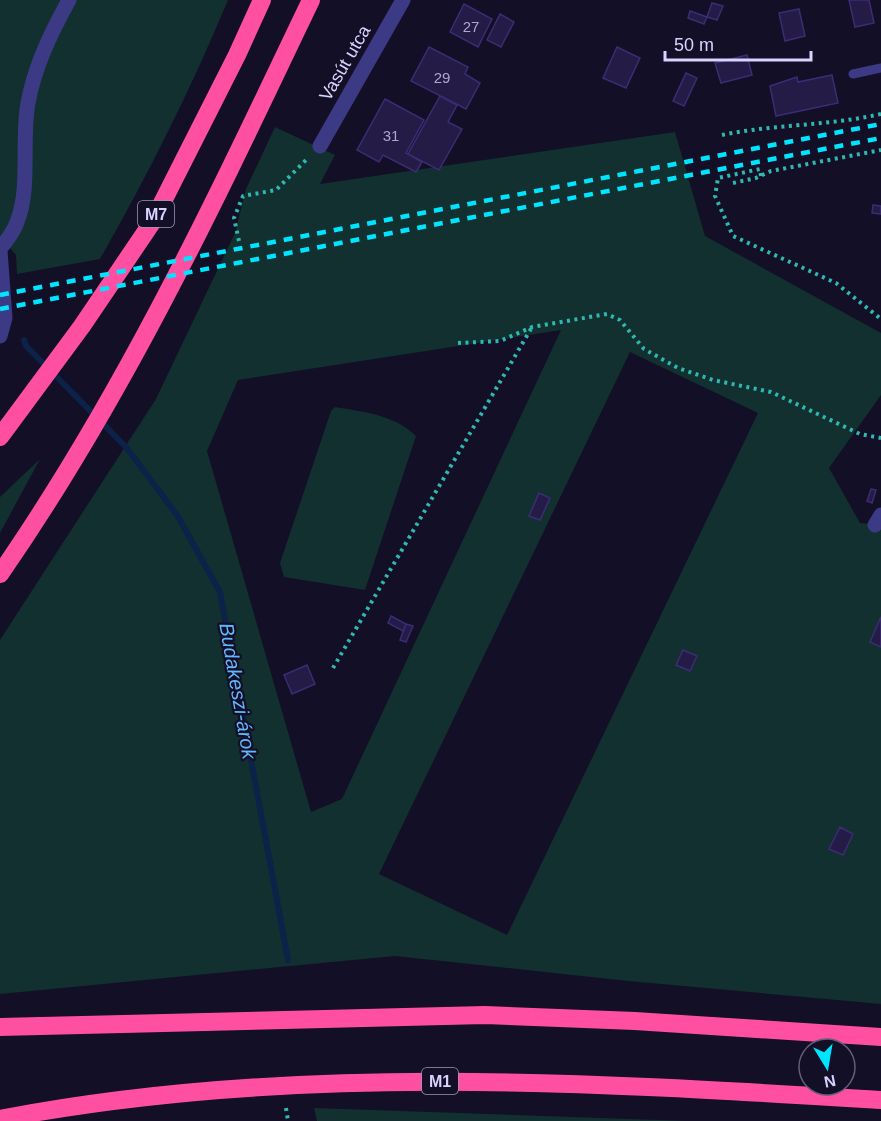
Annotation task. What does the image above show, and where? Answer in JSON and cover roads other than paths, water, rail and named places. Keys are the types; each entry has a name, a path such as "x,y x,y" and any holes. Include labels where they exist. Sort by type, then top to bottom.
{"highway":[{"name":"M7","path":"0,437 57,362 153,221 237,55 262,0"},
{"name":"M7","path":"0,574 42,514 104,413 190,250 311,0"},
{"path":"0,1027 485,1016 635,1021 881,1037"},
{"name":"M1","path":"0,1119 100,1102 208,1090 412,1081 587,1083 881,1100"}],"street":[{"path":"0,336 5,318 0,250 16,226 21,210 25,119 33,79 44,49 69,0"},
{"name":"Vasút utca","path":"320,146 403,0"}],"lane":[{"path":"853,74 881,68"}],"waterway":[{"name":"Budakeszi-árok","path":"24,340 26,346 126,447 177,515 220,592 288,960"}],"railway":[{"path":"0,295 881,124"},
{"path":"0,309 881,138"}]}
